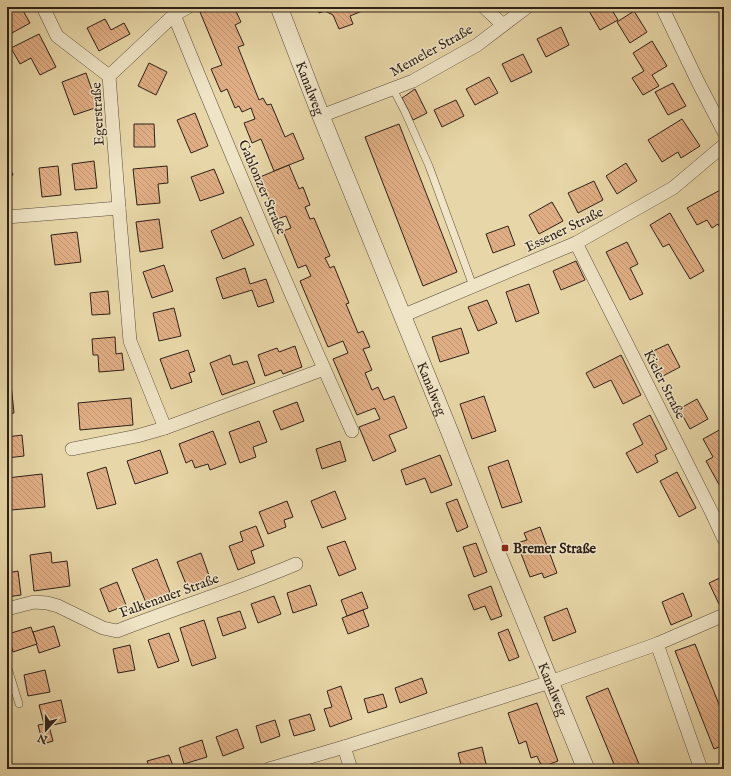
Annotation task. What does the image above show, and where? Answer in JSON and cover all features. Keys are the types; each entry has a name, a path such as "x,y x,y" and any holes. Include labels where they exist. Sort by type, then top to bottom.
{"street":[{"path":"43,7 57,36 109,76"},
{"name":"Egerstraße","path":"165,428 130,341 118,208 109,76 174,15 188,7"},
{"name":"Kanalweg","path":"279,7 321,116 451,435 496,553 586,769"},
{"path":"484,7 503,25"},
{"name":"Memeler Straße","path":"321,116 413,81 477,44 527,7"},
{"path":"662,7 724,132"},
{"name":"Gablonzer Straße","path":"174,15 240,175 352,431"},
{"name":"Essener Straße","path":"402,316 576,243 673,188 724,145"},
{"path":"7,217 118,208"},
{"name":"Kieler Straße","path":"576,243 724,539"},
{"path":"72,449 137,436 165,428 324,369"},
{"name":"Falkenauer Straße","path":"7,609 34,602 47,603 58,606 103,628 117,631 296,564"},
{"path":"270,769 550,682 656,644 724,615"},
{"path":"656,644 701,769"},
{"path":"344,747 351,769"}],"lane":[{"path":"393,89 429,166 473,286"},
{"path":"7,665 19,704"}],"building":[{"path":"7,7 21,7 30,23 12,33 7,25"},
{"path":"211,7 234,7 241,22 235,25 244,45 238,47 259,100 263,98 267,105 271,104 285,137 293,133 304,159 274,171 261,139 252,143 244,123 255,119 251,108 242,112 239,106 235,108 227,89 221,92 211,69 222,65 200,12"},
{"path":"316,7 372,7 350,16 353,24 339,29 333,15 325,11 319,13"},
{"path":"596,7 610,7 618,20 600,30 589,11"},
{"path":"634,11 647,32 630,43 617,22"},
{"path":"105,19 111,30 124,23 130,34 99,51 87,28"},
{"path":"561,27 569,45 546,57 537,39"},
{"path":"39,34 56,67 40,75 31,58 20,64 11,48"},
{"path":"652,41 667,66 652,75 659,86 643,95 632,78 644,71 633,53"},
{"path":"523,54 532,72 511,82 502,64"},
{"path":"149,63 167,72 156,95 138,86"},
{"path":"86,73 98,107 74,115 62,82"},
{"path":"489,77 498,93 475,105 466,89"},
{"path":"673,83 686,106 668,115 655,92"},
{"path":"415,89 427,113 413,120 402,98"},
{"path":"456,100 464,116 442,127 434,110"},
{"path":"195,113 208,146 191,153 177,120"},
{"path":"682,119 700,146 681,158 678,152 662,162 648,140"},
{"path":"134,124 154,124 155,147 134,147"},
{"path":"399,124 457,272 423,286 365,137"},
{"path":"7,160 13,175 7,177"},
{"path":"94,161 97,188 75,190 72,164"},
{"path":"626,163 637,181 617,194 606,176"},
{"path":"289,165 299,189 303,187 310,205 305,207 310,219 314,218 330,256 325,258 330,268 334,266 349,303 346,304 358,333 363,331 370,347 363,349 372,370 365,373 372,390 378,387 384,400 394,396 407,428 389,435 396,451 373,461 359,427 380,419 375,408 357,415 333,359 348,353 343,341 328,347 300,281 311,276 306,265 298,268 283,231 291,228 286,216 277,219 260,177"},
{"path":"58,166 61,195 42,197 39,168"},
{"path":"167,166 168,183 158,184 160,203 137,205 133,169"},
{"path":"214,169 224,193 200,201 191,177"},
{"path":"594,181 603,200 578,213 568,193"},
{"path":"724,188 724,235 718,224 712,228 707,220 697,225 687,208"},
{"path":"552,202 563,221 539,234 529,215"},
{"path":"670,213 704,271 690,279 669,244 663,247 650,225"},
{"path":"241,217 254,245 223,259 211,231"},
{"path":"159,219 163,248 140,252 136,222"},
{"path":"508,226 515,245 493,253 486,234"},
{"path":"77,232 81,262 55,265 51,235"},
{"path":"627,242 638,264 630,268 643,294 630,300 606,252"},
{"path":"576,261 585,280 561,290 553,271"},
{"path":"164,265 173,291 152,298 143,272"},
{"path":"245,268 250,284 266,279 274,302 258,307 252,290 223,299 216,278"},
{"path":"529,284 539,313 516,322 506,292"},
{"path":"108,291 110,314 92,315 90,293"},
{"path":"487,300 497,323 478,331 468,307"},
{"path":"174,308 181,336 159,341 153,313"},
{"path":"461,328 469,353 440,362 432,337"},
{"path":"7,330 11,351 7,352"},
{"path":"115,337 116,354 122,353 124,370 99,372 98,355 93,355 92,339"},
{"path":"668,344 680,367 663,376 651,352"},
{"path":"295,346 302,367 283,374 281,370 265,376 258,355 277,348 279,352"},
{"path":"188,350 195,371 189,373 192,382 171,389 160,359"},
{"path":"230,355 233,365 247,361 255,383 222,395 210,363"},
{"path":"621,355 641,395 623,404 611,380 594,388 586,373"},
{"path":"11,384 14,413 7,414 7,385"},
{"path":"484,396 496,431 472,439 460,404"},
{"path":"131,398 133,425 80,430 78,403"},
{"path":"697,399 708,419 690,429 679,409"},
{"path":"297,402 304,421 281,430 273,411"},
{"path":"650,415 667,449 655,455 658,462 637,473 626,453 643,444 633,424"},
{"path":"259,421 267,442 253,447 256,457 240,463 229,432"},
{"path":"723,428 724,488 722,490 706,461 713,457 703,439"},
{"path":"213,431 226,464 210,470 208,464 195,468 192,460 186,463 179,444"},
{"path":"22,435 24,456 7,458 7,437"},
{"path":"340,441 346,461 322,469 316,449"},
{"path":"160,450 168,473 135,484 127,461"},
{"path":"440,455 452,485 431,493 425,478 406,485 401,470"},
{"path":"508,460 522,502 502,508 488,467"},
{"path":"106,467 116,504 97,509 87,473"},
{"path":"677,472 696,508 679,517 660,481"},
{"path":"42,474 45,507 11,510 7,478"},
{"path":"335,491 346,519 322,528 311,501"},
{"path":"457,499 468,527 457,532 446,503"},
{"path":"287,501 293,517 284,520 286,527 268,534 259,512"},
{"path":"256,526 264,546 251,551 255,563 238,570 229,546 243,541 240,532"},
{"path":"540,527 557,573 544,578 542,573 530,577 517,543 527,540 524,533"},
{"path":"345,541 356,569 339,576 327,547"},
{"path":"476,543 487,572 474,577 463,547"},
{"path":"51,552 52,563 67,561 70,586 34,591 30,555"},
{"path":"201,553 211,581 188,589 177,562"},
{"path":"157,559 171,595 147,605 132,569"},
{"path":"18,571 21,595 7,597 7,573"},
{"path":"724,576 724,602 719,604 709,583"},
{"path":"117,582 126,605 109,612 100,589"},
{"path":"310,585 317,605 293,613 287,593"},
{"path":"491,586 502,616 491,620 485,606 474,610 468,595"},
{"path":"362,592 368,608 347,616 341,600"},
{"path":"683,593 692,616 671,625 662,602"},
{"path":"274,596 281,614 258,623 251,604"},
{"path":"567,608 576,632 553,641 544,617"},
{"path":"363,610 369,626 348,634 342,618"},
{"path":"240,611 246,628 223,636 217,618"},
{"path":"204,620 216,658 192,666 180,628"},
{"path":"54,626 60,646 39,653 33,632"},
{"path":"31,627 37,644 13,652 8,634"},
{"path":"508,629 519,657 509,661 498,633"},
{"path":"169,633 179,661 158,668 148,640"},
{"path":"695,644 724,717 724,745 714,749 675,651"},
{"path":"130,645 135,670 118,673 113,649"},
{"path":"45,670 50,692 28,696 24,675"},
{"path":"422,678 427,693 400,703 395,688"},
{"path":"341,686 352,719 330,727 324,709 332,707 327,691"},
{"path":"608,688 641,769 616,769 586,697"},
{"path":"383,694 387,707 368,713 364,699"},
{"path":"61,700 66,722 49,726 53,741 43,744 38,725 44,724 39,705"},
{"path":"537,703 558,761 542,767 537,756 531,758 526,741 519,744 508,713"},
{"path":"310,714 315,730 294,736 289,720"},
{"path":"275,720 280,736 261,743 256,726"},
{"path":"237,729 244,748 223,756 216,737"},
{"path":"202,740 207,757 184,764 179,748"},
{"path":"482,747 487,768 462,769 458,753"},
{"path":"169,755 174,769 150,769 147,761"}],"place":[{"name":"Bremer Straße","path":"505,548"}]}
